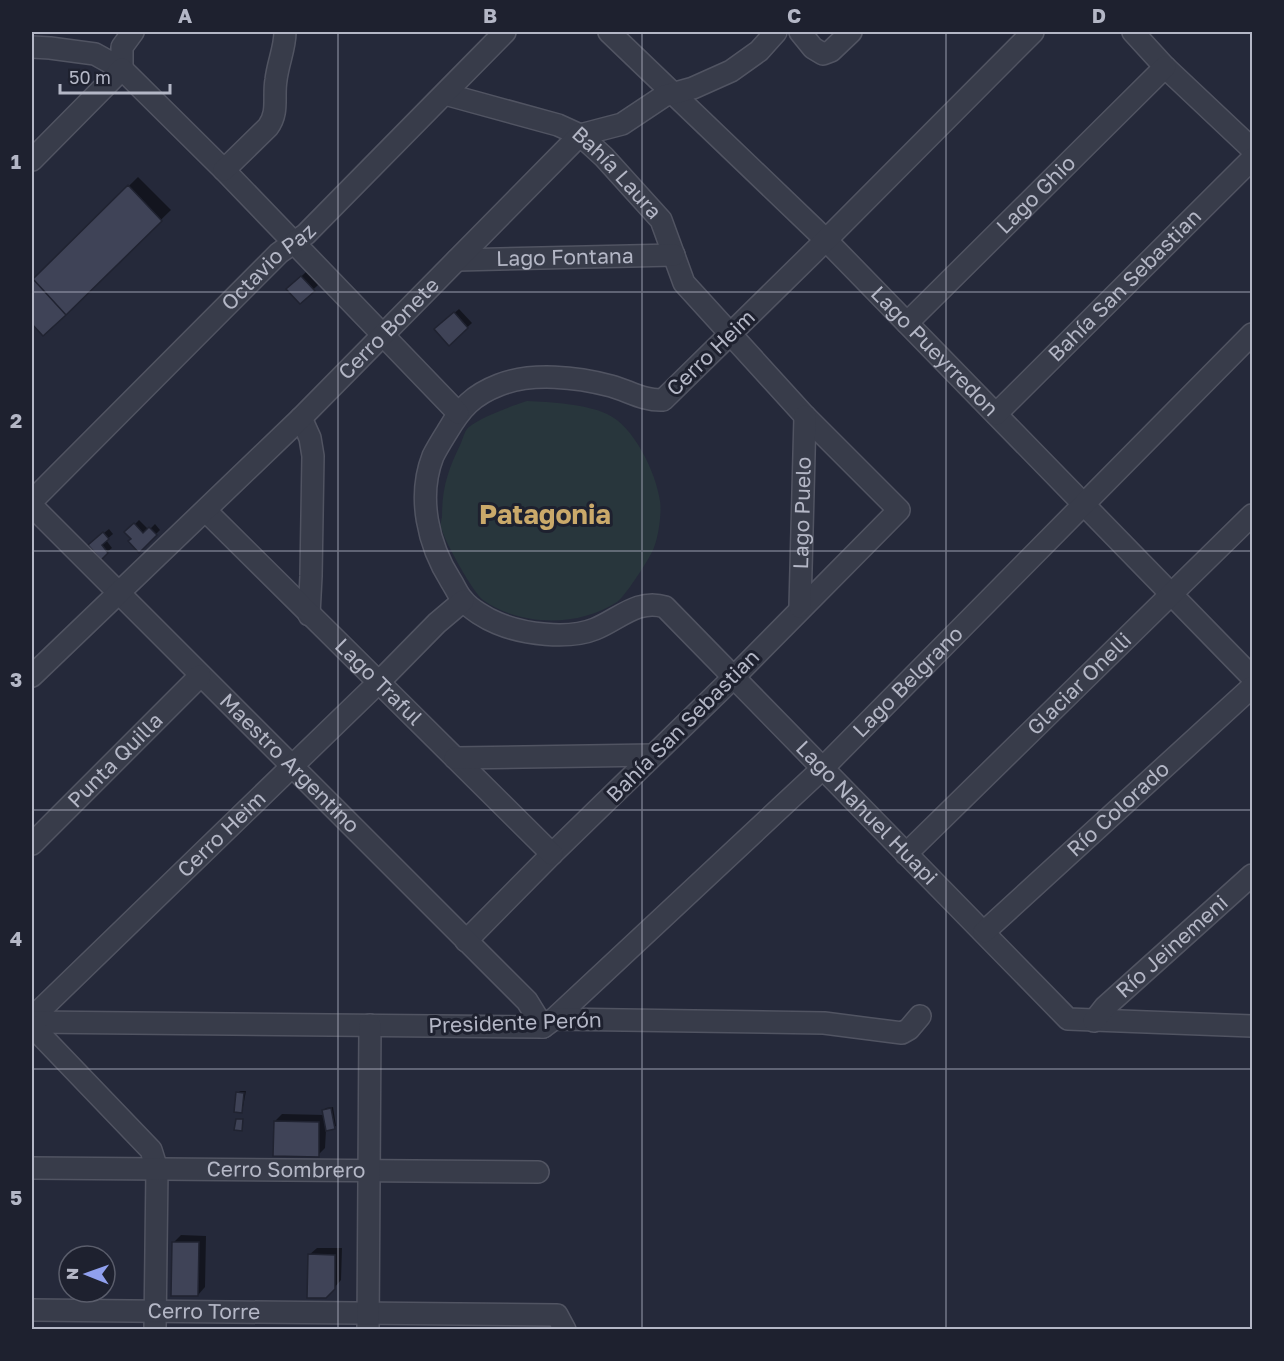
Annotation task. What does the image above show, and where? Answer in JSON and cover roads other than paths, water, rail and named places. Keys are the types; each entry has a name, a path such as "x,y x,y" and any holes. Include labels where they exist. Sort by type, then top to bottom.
{"street":[{"path":"32,160 122,69 123,47 133,32"},
{"path":"224,170 274,119 276,80 285,32"},
{"name":"Octavio Paz","path":"32,501 279,253 306,234 505,32"},
{"name":"Lago Pueyrredon","path":"609,32 826,240 1252,677"},
{"path":"580,135 621,124 659,99 731,71 759,51 776,32"},
{"path":"800,32 813,48 823,54 831,51 851,32"},
{"name":"Cerro Heim","path":"665,607 655,603 642,605 594,630 563,635 526,632 495,623 463,601 442,567 432,540 425,507 426,480 434,454 458,413 477,395 500,384 526,378 570,379 610,386 651,400 663,400 1033,32"},
{"path":"1133,32 1165,67 1252,149"},
{"path":"32,47 94,54 122,69 224,170 458,413"},
{"name":"Lago Ghio","path":"908,323 1165,67"},
{"name":"Bahía Laura","path":"446,94 558,125 580,135 604,157 660,220 684,283 805,416 899,510"},
{"name":"Cerro Bonete","path":"32,676 301,418 580,135"},
{"name":"Bahía San Sebastian","path":"996,414 1252,159"},
{"name":"Lago Fontana","path":"457,260 674,255"},
{"name":"Lago Belgrano","path":"549,1023 823,768 1252,334"},
{"name":"Lago Puelo","path":"800,607 805,416"},
{"path":"301,418 310,438 313,456 309,615"},
{"name":"Maestro Argentino","path":"32,506 549,1023"},
{"name":"Bahía San Sebastian","path":"466,941 734,677 800,607 899,510"},
{"name":"Lago Traful","path":"206,511 552,854"},
{"name":"Glaciar Onelli","path":"906,854 1252,515"},
{"name":"Cerro Heim","path":"32,1022 290,766 378,683 437,623 463,601"},
{"name":"Lago Nahuel Huapi","path":"665,607 1068,1019 1094,1021"},
{"name":"Punta Quilla","path":"32,844 200,676"},
{"name":"Río Colorado","path":"984,932 1252,687"},
{"path":"455,758 653,755"},
{"name":"Río Jeinemeni","path":"1094,1021 1104,1007 1252,875"},
{"name":"Presidente Perón","path":"32,1022 370,1025 824,1023 902,1033 909,1029 920,1016"},
{"path":"1094,1021 1252,1026"},
{"path":"32,1022 151,1150 157,1169 155,1320"},
{"path":"368,1321 370,1025"},
{"name":"Cerro Sombrero","path":"32,1168 538,1172"},
{"name":"Cerro Torre","path":"32,1310 155,1320 561,1322"}],"district":[{"name":"Patagonia","path":"545,515"}]}
